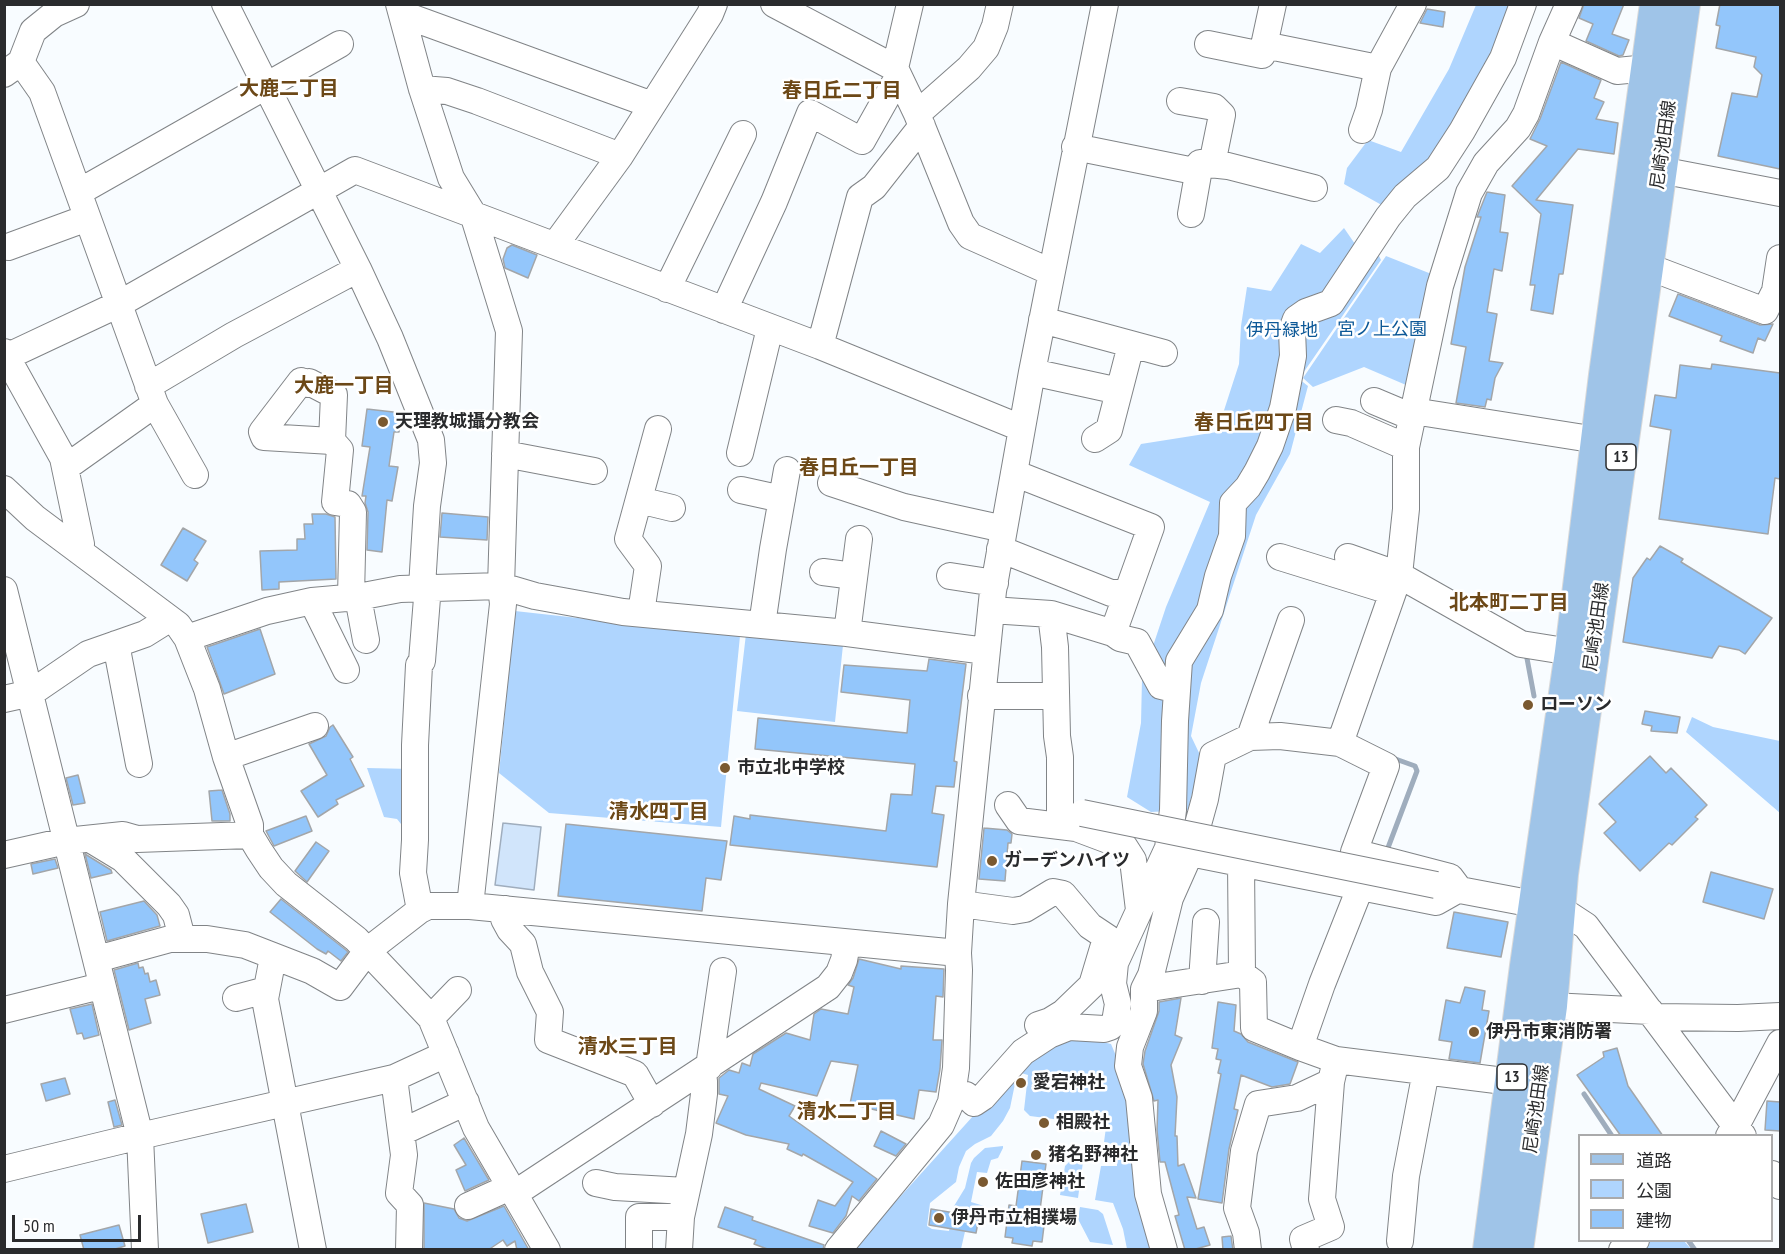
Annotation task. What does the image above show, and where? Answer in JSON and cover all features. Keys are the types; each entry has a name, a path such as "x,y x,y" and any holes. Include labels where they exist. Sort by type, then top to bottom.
{"main road":[{"name":"尼崎池田線","path":"1489,1250 1512,1082 1548,906 1571,652 1656,4"},
{"name":"尼崎池田線","path":"1517,1250 1551,1006 1548,906 1562,874 1684,4"}],"street":[{"path":"225,4 358,269 390,338 431,440 433,463 427,506 422,587 427,598 422,661 418,665 413,873 420,910"},
{"path":"555,245 620,156 710,14 714,4"},
{"path":"774,4 898,74 920,120 961,223 970,236 1051,272"},
{"path":"724,310 774,202 810,113 862,141 898,74 910,4"},
{"path":"820,346 860,197 874,187 920,120 986,48 995,26 1000,4"},
{"path":"959,1099 956,1068 961,904 993,594 1021,429 1105,4"},
{"path":"1208,44 1262,55 1273,4"},
{"path":"1362,130 1378,68 1413,4"},
{"path":"959,1099 974,1103 989,1090 1023,1052 1049,1035 1069,1027 1104,1029 1115,1022 1118,1004 1113,984 1115,963 1168,848 1173,810 1174,720 1179,661 1210,610 1218,576 1232,536 1233,503 1257,472 1270,446 1283,408 1293,356 1292,330 1296,319 1306,312 1331,303 1388,217 1405,196 1437,168 1462,131 1503,58 1523,4"},
{"path":"1341,743 1396,583 1406,509 1406,447 1412,414 1440,286 1468,193 1486,163 1518,128 1526,114 1552,42 1569,4"},
{"path":"69,6 54,14 33,31 13,68 42,92 152,395 195,475"},
{"path":"401,9 652,105"},
{"path":"401,9 422,88 451,178 473,214 509,331 501,586 503,604 470,906"},
{"path":"1552,42 1617,71 1648,68"},
{"path":"79,192 340,44"},
{"path":"1264,45 1378,68"},
{"path":"422,88 447,91 477,101 620,156"},
{"path":"1180,101 1214,107 1222,115 1191,214"},
{"path":"667,289 743,135"},
{"path":"1075,147 1205,168 1228,166 1305,182"},
{"path":"79,551 81,544 63,458 5,355 119,304 355,170 820,346 1021,429"},
{"path":"1660,170 1780,193"},
{"path":"8,247 87,218"},
{"path":"65,468 152,395 234,335 358,269"},
{"path":"1647,270 1662,273 1765,311 1775,291 1779,274"},
{"path":"1042,320 1164,353"},
{"path":"740,453 770,328"},
{"path":"1095,439 1109,430 1131,345"},
{"path":"1032,372 1119,391"},
{"path":"1374,401 1412,414 1597,440"},
{"path":"1336,420 1351,423 1406,447"},
{"path":"641,613 655,557 628,539 658,429"},
{"path":"332,441 340,450 335,502 348,504 353,512 355,596 366,640"},
{"path":"505,454 594,471"},
{"path":"762,625 787,470"},
{"path":"1014,473 1151,526 1113,633"},
{"path":"831,483 1002,539 1112,593 1127,593"},
{"path":"4,489 35,518 178,625 187,638 207,688 226,757 250,825 250,835 271,868 286,884 356,939 431,1018 476,1128 547,1250"},
{"path":"741,490 782,499"},
{"path":"639,500 672,508"},
{"path":"847,633 859,539"},
{"path":"1348,557 1521,644 1571,652"},
{"path":"1292,564 1396,583"},
{"path":"823,572 854,576"},
{"path":"950,576 993,594 1113,633 1119,638 1137,642 1161,686 1177,690"},
{"path":"187,638 267,611 312,601 422,587 501,586 534,596 623,612 847,633 986,651"},
{"path":"4,590 31,693 78,840 101,986 140,1136 145,1250"},
{"path":"312,601 346,670"},
{"path":"1051,614 1055,647 1057,736 1071,812"},
{"path":"4,699 31,693 88,654 145,634 169,619"},
{"path":"1250,737 1291,620"},
{"path":"116,644 126,737 139,764"},
{"path":"981,696 1056,696"},
{"path":"226,757 315,726"},
{"path":"1164,1250 1148,1194 1139,1098 1128,1066 1130,1047 1144,1011 1144,988 1151,975 1170,898 1190,853 1205,799 1213,755 1250,737 1280,736 1341,743 1386,766 1354,852 1450,876 1448,887 1436,902 1190,853"},
{"path":"971,801 1071,812 1548,906 1586,926 1653,1014 1736,1132 1780,1043"},
{"path":"1008,806 1019,821 1076,828 1124,846 1133,860 1139,910"},
{"path":"4,855 78,840 123,835 137,839 250,835"},
{"path":"78,840 123,859 169,905 176,915 182,938"},
{"path":"1241,862 1248,982 1254,1028 1300,1047 1333,1071 1426,1071 1512,1082"},
{"path":"1300,1047 1360,888"},
{"path":"961,904 1013,911 1025,909 1053,892 1063,894 1090,926 1108,938"},
{"path":"97,959 170,939 182,938 245,945 312,971 340,987 367,951 428,906 505,909 958,953"},
{"path":"505,909 504,919 510,930 523,944 530,972 550,1012 548,1040 635,1074 652,1104"},
{"path":"838,1250 941,1125 959,1099 1015,1040 1034,1027 1056,1017 1092,985 1102,950 1108,938 1132,910 1139,910"},
{"path":"1202,981 1206,922"},
{"path":"468,1206 512,1190 652,1104 828,987 839,973 847,944"},
{"path":"273,957 265,999 313,1250"},
{"path":"1144,988 1202,981 1248,982 1263,989 1266,964"},
{"path":"679,1250 681,1217 699,1134 705,1069 723,971"},
{"path":"4,1010 101,986"},
{"path":"236,998 266,990"},
{"path":"431,1018 458,990"},
{"path":"1551,1006 1738,1018 1780,1016"},
{"path":"4,1169 394,1078 446,1054"},
{"path":"1306,1250 1303,1239 1332,1231 1322,1199 1333,1071"},
{"path":"1248,1250 1246,1233 1237,1208 1244,1151 1258,1104 1297,1098 1333,1071"},
{"path":"1400,1241 1401,1175 1426,1071"},
{"path":"394,1078 404,1155 399,1193 410,1205 409,1250"},
{"path":"402,1132 466,1102"},
{"path":"596,1184 686,1191"},
{"path":"639,1250 639,1217 681,1217"}],"green space":[{"path":"1476,5 1517,5 1443,147 1387,208 1344,184 1347,168 1368,140 1401,152 1449,69"},
{"name":"伊丹緑地","path":"1344,228 1355,244 1378,254 1381,260 1299,379 1308,386 1290,454 1256,515 1201,683 1191,736 1201,757 1188,810 1151,812 1127,797 1141,723 1142,679 1166,607 1210,502 1129,465 1141,444 1217,432 1239,364 1241,326 1247,287 1271,291 1301,244 1320,253"},
{"name":"宮ノ上公園","path":"1386,256 1439,277 1413,388 1364,367 1313,387 1303,378"},
{"path":"515,611 740,636 721,827 549,813 499,773"},
{"path":"746,634 843,645 835,722 737,711"},
{"path":"1692,717 1713,727 1780,741 1780,813 1686,732"},
{"path":"367,768 412,769 405,829 397,819 384,817"},
{"path":"1071,1034 1111,1044 1122,1070 1161,1249 1127,1249 1123,1229 1113,1203 1095,1200 1101,1166 1117,1166 1116,1153 1112,1144 1104,1142 1108,1113 1088,1111 1087,1116 1061,1120 1030,1116 1024,1110 1028,1075 1021,1073 1017,1074 1010,1108 1003,1121 991,1136 966,1151 956,1182 930,1203 927,1226 932,1229 949,1231 954,1206 965,1188 974,1158 985,1148 1003,1146 998,1158 991,1160 987,1173 977,1172 971,1202 984,1206 983,1215 969,1214 961,1249 852,1250 1030,1053"},
{"path":"1071,1160 1083,1162 1078,1198 1060,1195 1065,1166"},
{"path":"1080,1207 1098,1210 1103,1214 1113,1245 1090,1242 1078,1219"},
{"path":"1646,1242 1685,1242 1691,1249 1636,1250"}],"shaded area":[{"path":"503,823 541,827 534,890 495,885"}],"building":[{"path":"1584,4 1624,4 1612,34 1629,40 1623,55 1619,56 1586,41 1593,24 1579,18"},
{"path":"1720,4 1780,4 1780,169 1718,156 1732,93 1757,97 1762,75 1754,67 1756,57 1716,48 1720,26 1716,25"},
{"path":"1427,9 1445,12 1443,27 1420,23"},
{"path":"1561,62 1601,80 1594,98 1604,102 1596,119 1618,123 1614,154 1578,149 1536,200 1573,205 1563,274 1559,274 1553,314 1531,310 1535,285 1530,285 1541,214 1512,186 1547,146 1530,139 1540,119"},
{"path":"1487,192 1505,195 1500,232 1508,233 1502,271 1494,269 1487,312 1497,314 1489,361 1503,363 1495,378 1491,400 1487,399 1485,407 1456,403 1466,347 1451,344 1465,267 1481,217 1477,217"},
{"path":"512,245 537,255 528,278 505,268 503,259 507,248"},
{"path":"1678,294 1760,325 1773,324 1765,341 1758,338 1753,353 1720,341 1722,336 1669,316"},
{"path":"1712,364 1780,373 1780,479 1775,478 1768,534 1659,519 1671,430 1650,426 1655,395 1676,398 1680,365 1711,369"},
{"path":"367,409 402,413 399,432 394,432 389,466 398,467 392,501 387,500 382,552 367,550 368,512 365,503 366,496 362,496 370,447 362,446"},
{"path":"442,513 488,517 487,540 440,537"},
{"path":"312,514 326,514 335,517 336,579 279,582 279,589 262,590 260,551 297,550 297,539 305,539 304,524 313,524"},
{"path":"183,528 206,541 194,560 198,563 187,581 161,565"},
{"path":"1660,546 1683,559 1681,562 1772,618 1745,654 1739,650 1719,646 1712,658 1623,642 1633,578 1647,558 1650,560"},
{"path":"260,629 275,674 224,694 207,647"},
{"path":"929,659 966,664 954,761 957,762 954,787 936,786 932,813 944,815 937,867 730,845 734,816 750,819 750,815 886,831 891,794 912,795 915,764 755,749 758,718 907,733 910,700 841,692 844,665 927,671"},
{"path":"1645,711 1680,717 1677,733 1651,731 1652,726 1642,724"},
{"path":"333,725 353,757 350,759 364,786 336,800 338,804 318,817 301,791 327,775 309,744 326,736"},
{"path":"1650,756 1666,773 1671,768 1707,805 1695,817 1698,819 1672,845 1669,843 1640,871 1604,833 1616,822 1599,804"},
{"path":"78,775 85,803 73,805 66,778"},
{"path":"222,790 230,821 212,821 209,791"},
{"path":"306,816 312,831 274,846 266,831"},
{"path":"566,824 727,841 721,880 706,878 702,911 558,896"},
{"name":"ガーデンハイツ","path":"984,828 1007,830 1012,834 1011,843 1008,843 1005,881 979,879"},
{"path":"316,842 329,851 307,882 295,871"},
{"path":"85,854 111,870 112,873 91,878"},
{"path":"55,859 58,868 33,874 31,864"},
{"path":"1711,872 1773,889 1764,919 1703,902"},
{"path":"281,899 348,952 341,961 328,951 326,954 317,949 270,912"},
{"path":"144,901 157,915 160,926 107,941 100,912"},
{"path":"1454,912 1508,922 1501,957 1447,948"},
{"path":"859,959 901,969 901,966 944,969 943,997 936,996 933,1040 942,1040 940,1069 936,1092 919,1090 914,1119 850,1104 858,1065 831,1061 817,1096 761,1083 759,1089 795,1106 789,1116 877,1179 859,1201 852,1196 846,1216 833,1233 809,1226 818,1200 835,1206 853,1182 803,1154 802,1156 787,1149 789,1144 746,1135 716,1123 728,1096 719,1094 719,1078 729,1070 739,1073 742,1063 750,1066 753,1054 786,1033 810,1040 814,1014 821,1009 848,1014 854,987 848,985 853,978"},
{"path":"138,963 139,968 143,967 145,974 148,973 150,982 156,980 160,995 145,999 151,1023 129,1030 114,970"},
{"path":"1465,987 1485,991 1482,1010 1489,1011 1480,1063 1449,1059 1452,1042 1439,1040 1446,1000 1460,1003"},
{"path":"1181,998 1175,1035 1182,1038 1171,1065 1177,1097 1175,1136 1177,1136 1178,1166 1184,1164 1196,1198 1187,1197 1197,1229 1204,1227 1210,1245 1192,1250 1185,1250 1175,1216 1179,1215 1165,1162 1160,1162 1157,1130 1158,1100 1154,1101 1143,1064 1145,1051 1159,1011 1159,1002"},
{"path":"1218,1002 1236,1005 1234,1031 1241,1034 1248,1042 1298,1062 1290,1084 1272,1087 1241,1075 1234,1109 1238,1110 1229,1149 1222,1203 1198,1199 1221,1074 1218,1073 1221,1060 1216,1059 1218,1049 1212,1048"},
{"path":"92,1004 99,1035 84,1039 82,1033 77,1034 70,1009"},
{"path":"1617,1048 1628,1086 1662,1134 1620,1134 1577,1075 1604,1057 1603,1052"},
{"path":"65,1078 70,1094 46,1101 41,1084"},
{"path":"115,1100 122,1125 114,1127 108,1102"},
{"path":"1767,1101 1780,1102 1780,1131 1765,1130"},
{"path":"881,1131 906,1144 896,1156 874,1146"},
{"path":"464,1138 489,1180 465,1191 456,1170 466,1165 454,1145"},
{"path":"1022,1161 1046,1164 1040,1210 1046,1210 1042,1242 1033,1241 1032,1246 1012,1243 1013,1238 1005,1237 1009,1205 1016,1206"},
{"path":"424,1203 454,1209 459,1218 467,1221 504,1206 529,1250 517,1250 515,1241 507,1246 503,1240 488,1250 424,1250"},
{"path":"246,1204 253,1232 208,1243 201,1214"},
{"path":"725,1207 753,1217 752,1220 824,1245 823,1250 770,1250 754,1244 756,1240 718,1227"},
{"path":"931,1209 979,1217 976,1233 929,1225"},
{"path":"119,1225 125,1246 112,1250 84,1250 80,1235"},
{"path":"1231,1236 1233,1250 1223,1250 1222,1237"}],"waterway":[{"path":"1526,653 1534,696"},
{"path":"1386,853 1417,771 1415,766 1390,757"},
{"path":"1584,1094 1611,1134"},
{"path":"1689,1242 1695,1250"}],"place":[{"name":"天理教城攝分教会","path":"383,422"},
{"name":"ローソン","path":"1528,705"},
{"name":"市立北中学校","path":"725,768"},
{"name":"ガーデンハイツ","path":"992,861"},
{"name":"伊丹市東消防署","path":"1474,1032"},
{"name":"愛宕神社","path":"1021,1083"},
{"name":"相殿社","path":"1044,1123"},
{"name":"猪名野神社","path":"1036,1155"},
{"name":"佐田彦神社","path":"983,1182"},
{"name":"伊丹市立相撲場","path":"939,1218"}],"district":[{"name":"大鹿二丁目","path":"289,89"},
{"name":"春日丘二丁目","path":"842,91"},
{"name":"大鹿一丁目","path":"344,386"},
{"name":"春日丘四丁目","path":"1254,423"},
{"name":"春日丘一丁目","path":"859,468"},
{"name":"北本町二丁目","path":"1509,603"},
{"name":"清水四丁目","path":"659,812"},
{"name":"清水三丁目","path":"628,1047"},
{"name":"清水二丁目","path":"847,1112"}]}
